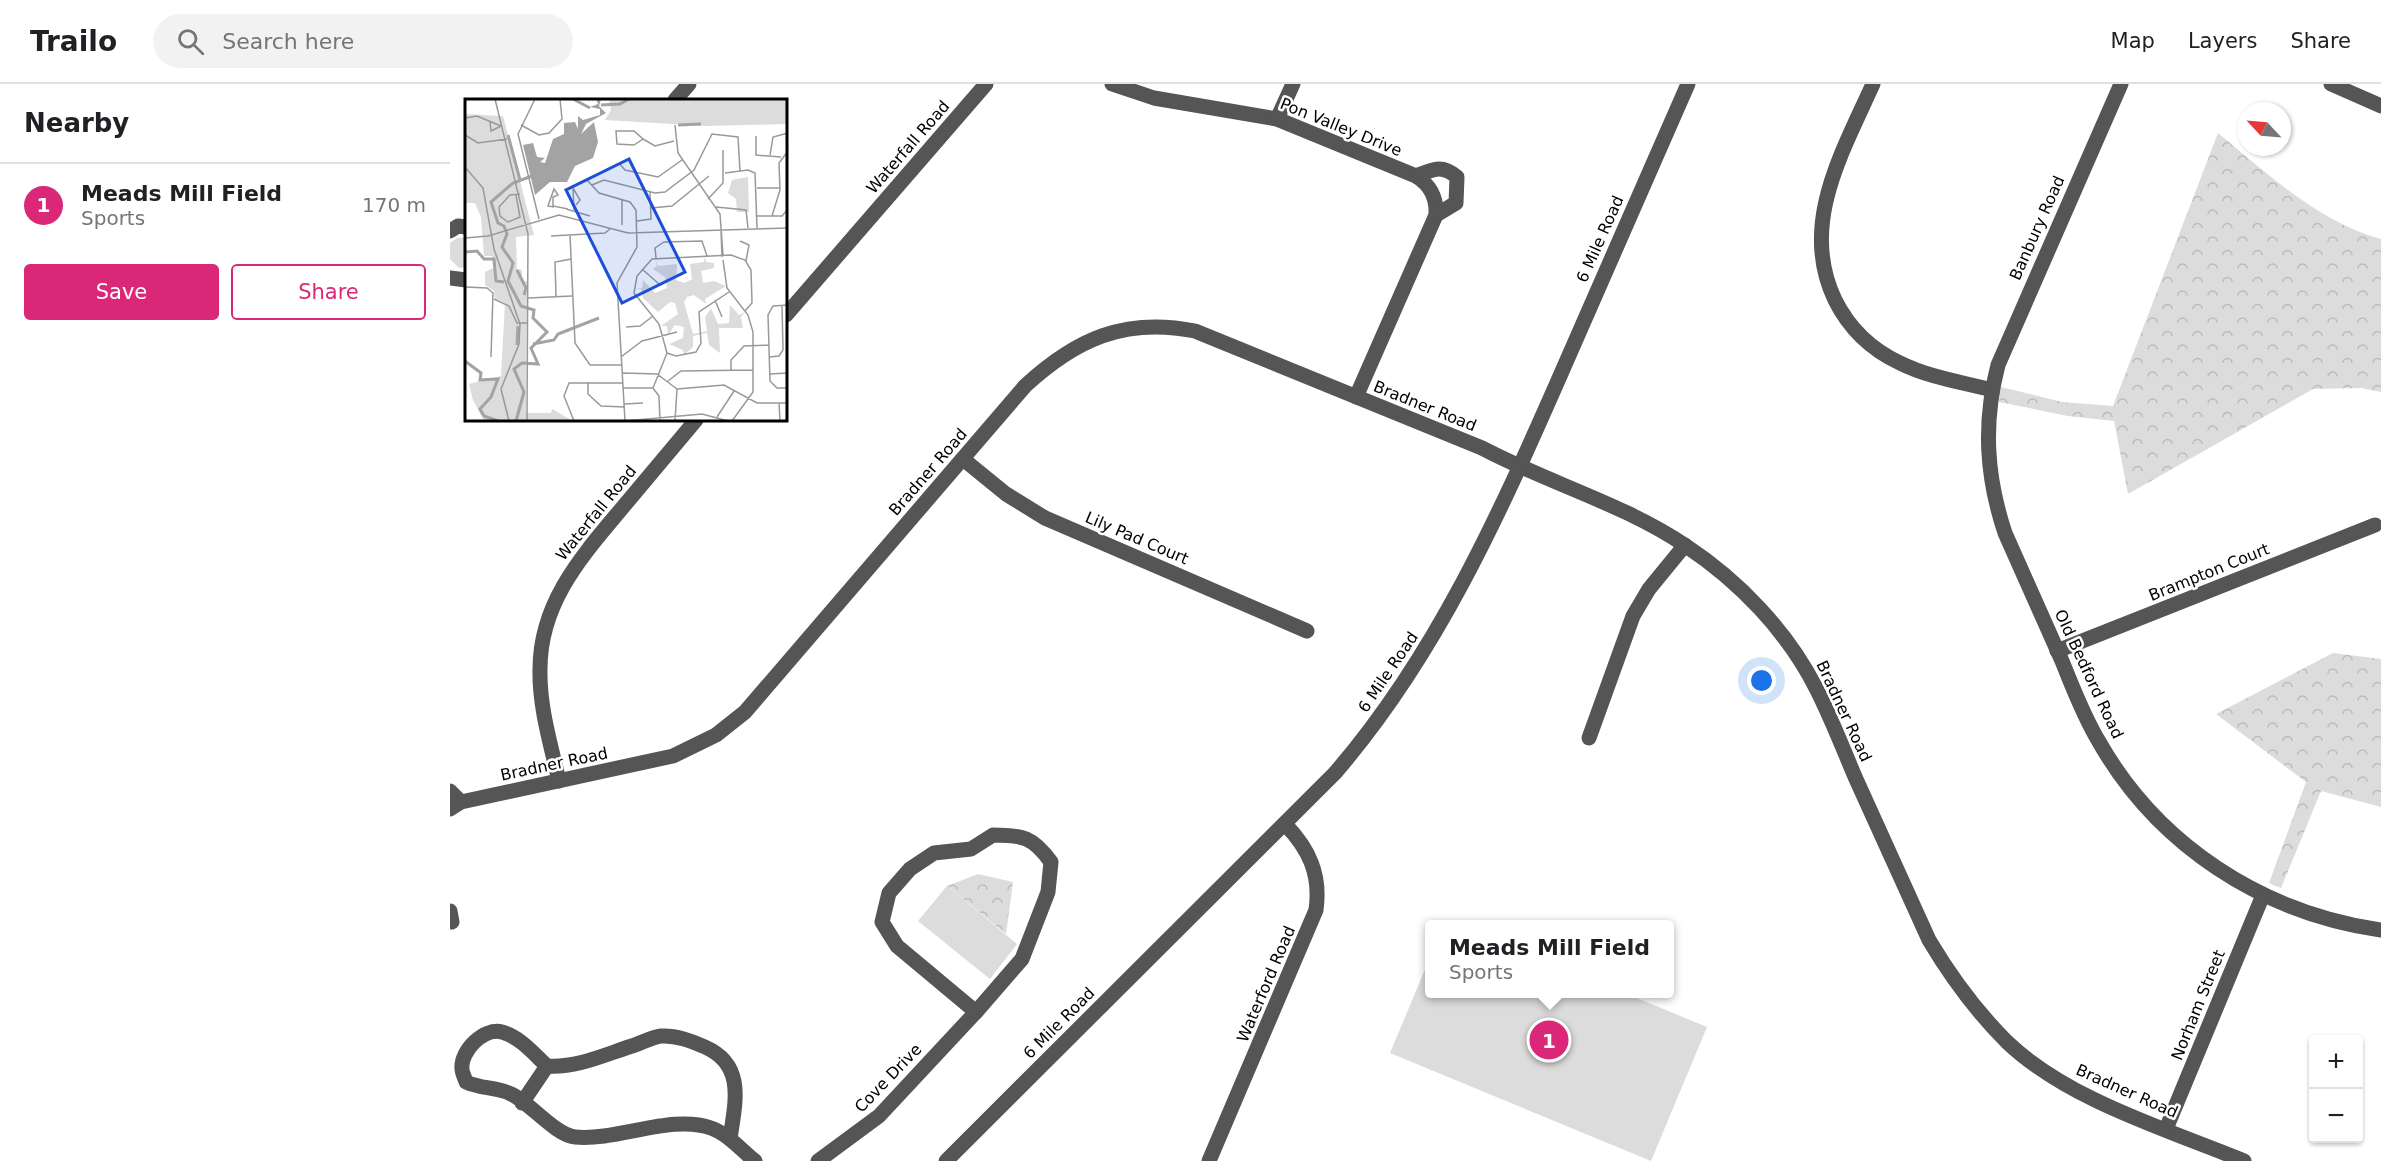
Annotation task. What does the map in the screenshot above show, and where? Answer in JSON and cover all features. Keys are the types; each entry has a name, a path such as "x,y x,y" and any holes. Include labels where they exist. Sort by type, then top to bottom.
{"street":[{"path":"676,99 689,84"},
{"name":"Waterfall Road","path":"788,313 986,84"},
{"name":"Pon Valley Drive","path":"1113,84 1154,98 1277,119 1416,176 1432,191 1436,215 1356,397"},
{"path":"1277,119 1293,84"},
{"name":"6 Mile Road","path":"946,1161 1285,824 1363,741 1428,647 1457,596 1520,468 1688,84"},
{"path":"1873,84 1834,170 1822,212 1821,254 1830,289 1848,321 1861,336 1886,356 1921,371 1992,390"},
{"name":"Banbury Road","path":"1992,390 2007,339 2121,84"},
{"path":"2331,84 2381,106"},
{"name":"Pon Valley Drive","path":"1416,176 1438,167 1448,170 1457,177 1456,203 1436,215"},
{"path":"450,231 458,226 465,227"},
{"path":"450,278 465,280"},
{"name":"Bradner Road","path":"454,801 673,756 701,744 745,712 1025,386 1047,366 1091,339 1128,328 1162,326 1195,331 1482,448 1520,468 1634,517 1685,545 1719,570 1751,599 1802,664 1826,709 1929,940 1969,1001 2008,1043 2054,1076 2098,1101 2244,1161"},
{"name":"Old Bedford Road","path":"1992,390 1987,441 1994,502 2005,533 2098,741 2137,797 2165,827 2198,855 2263,895 2324,918 2381,930"},
{"name":"Waterfall Road","path":"559,781 542,700 539,671 543,638 555,598 578,560 694,422"},
{"name":"Lily Pad Court","path":"963,459 1006,494 1045,518 1307,631"},
{"name":"Brampton Court","path":"2057,651 2375,525"},
{"path":"1589,738 1633,616 1649,589 1685,545"},
{"name":"Waterford Road","path":"1209,1161 1316,910 1316,873 1312,861 1300,840 1285,824"},
{"name":"Cove Drive","path":"818,1161 879,1116 976,1012 1022,959 1048,892 1051,862 1039,846 1020,835 993,835 972,849 933,853 910,869 889,893 882,922 897,946 976,1012"},
{"name":"Norham Street","path":"2166,1129 2263,895"},
{"path":"730,1139 737,1087 726,1063 713,1050 687,1039 661,1036 581,1063 547,1066 524,1044 502,1032 490,1031 474,1041 465,1055 462,1069 466,1082 480,1089 510,1093 572,1137 629,1133 678,1124 712,1129 730,1139 755,1161"},
{"path":"522,1103 547,1066"}],"green space":[{"path":"2218,133 2237,149 2237,156 2246,156 2315,209 2358,231 2381,239 2381,392 2361,388 2313,389 2128,494 2114,421 2068,416 1999,402 2001,387 2062,402 2113,406"},
{"path":"465,237 465,267 459,268 450,259 450,243 457,238"},
{"path":"2333,653 2381,659 2381,807 2321,791 2281,888 2269,883 2306,782 2216,714"},
{"path":"978,874 1013,882 1006,934 947,886"},
{"path":"947,886 1017,944 990,979 918,921"},
{"path":"1425,970 1425,998 1637,998 1707,1027 1651,1161 1390,1053"}],"place":[{"name":"Meads Mill Field","path":"1549,1040"}]}
